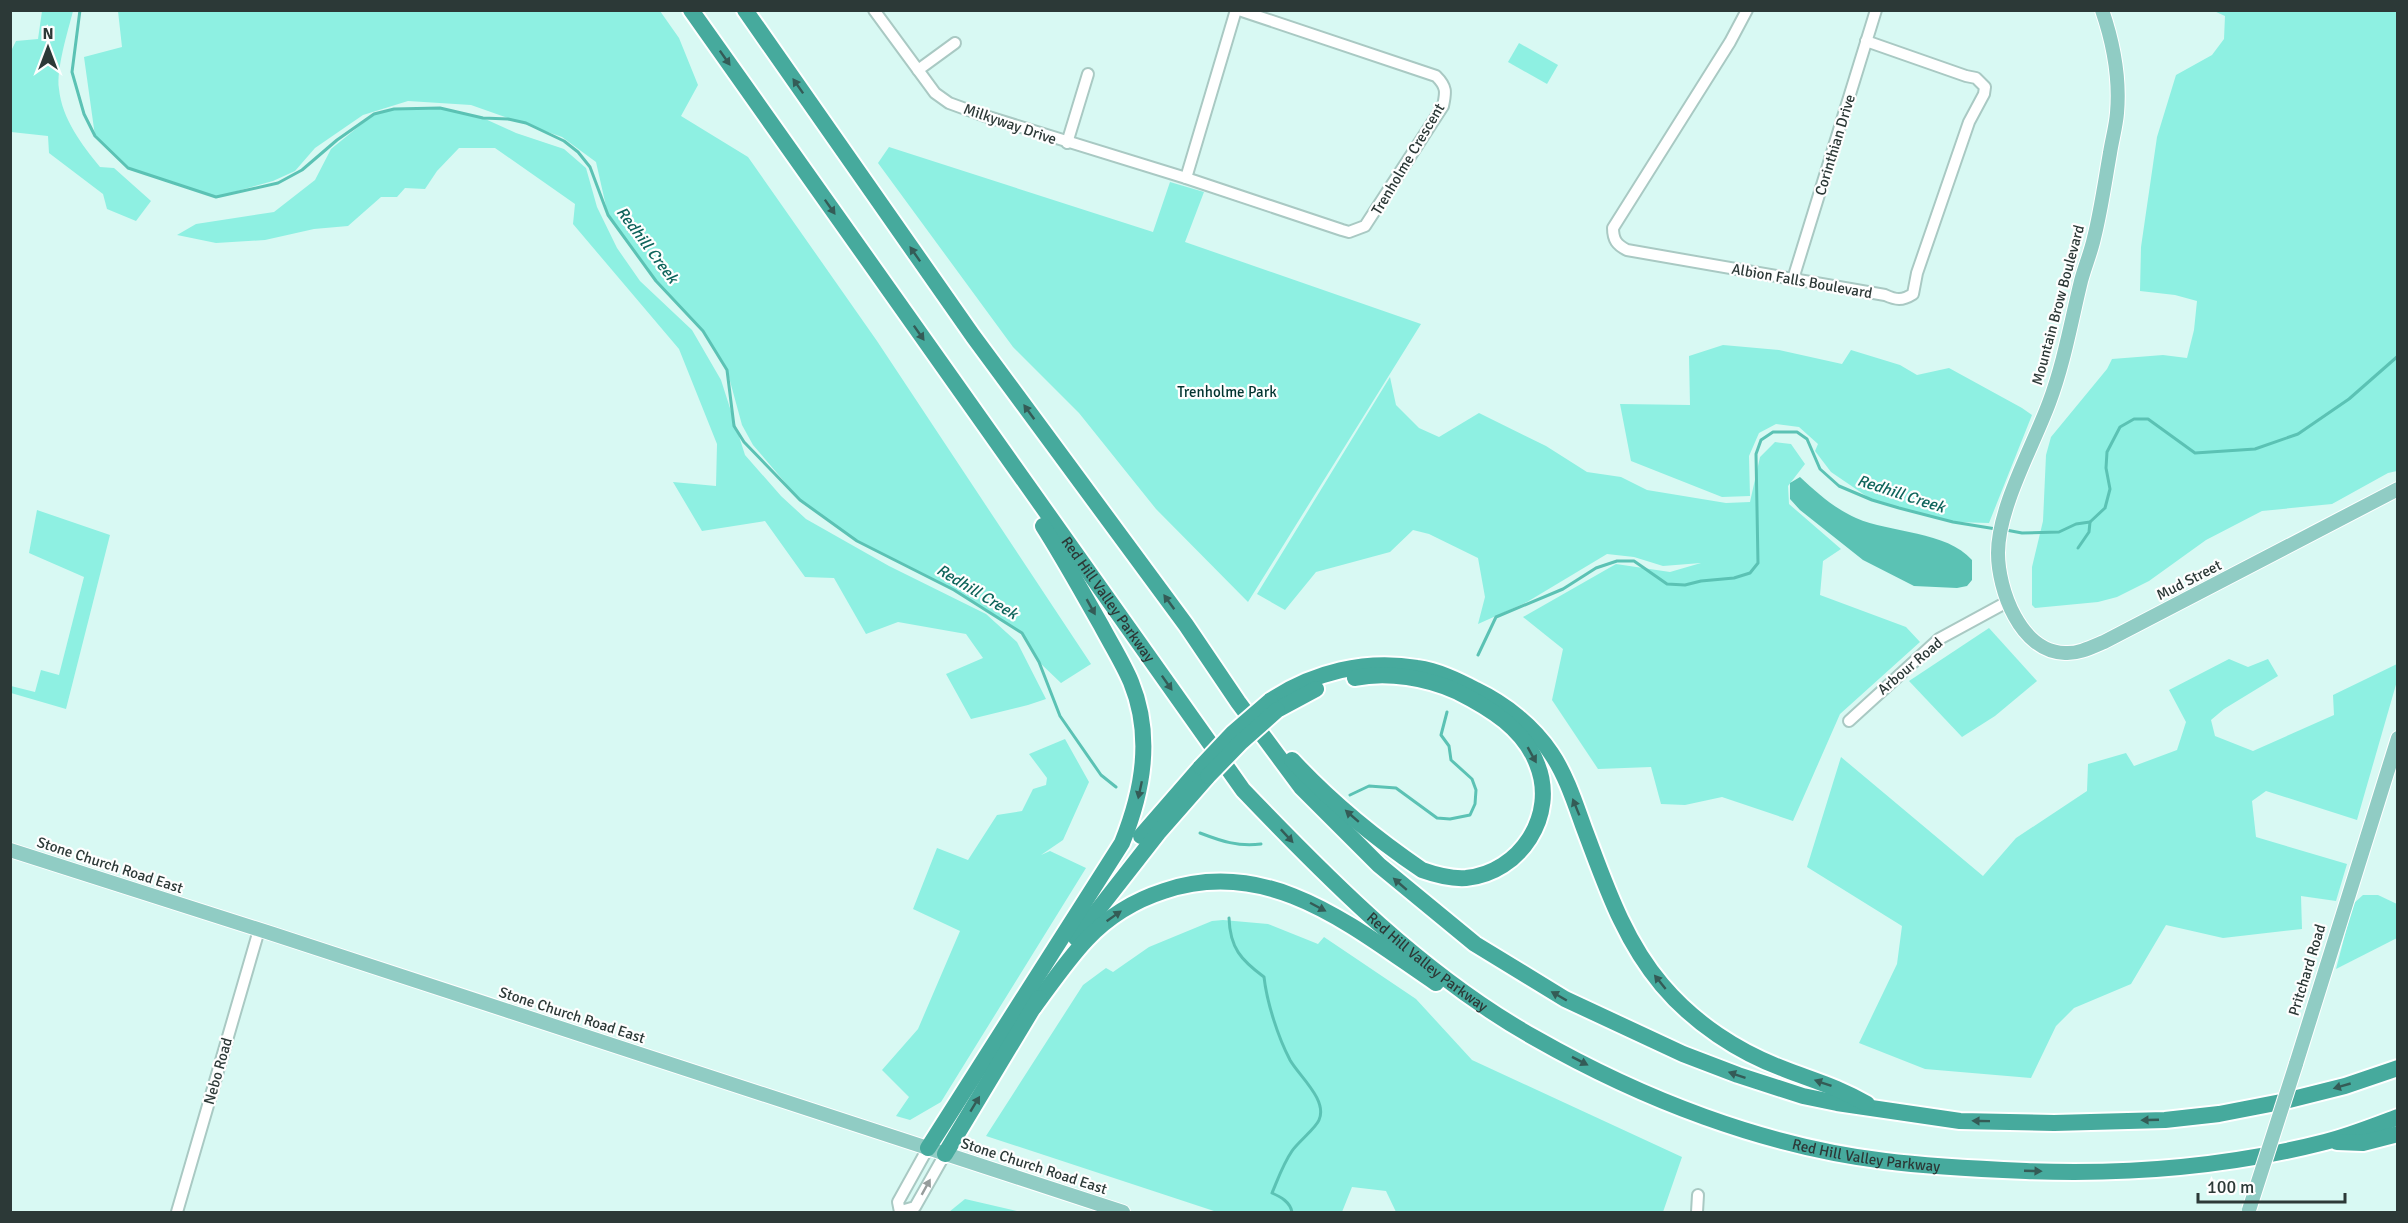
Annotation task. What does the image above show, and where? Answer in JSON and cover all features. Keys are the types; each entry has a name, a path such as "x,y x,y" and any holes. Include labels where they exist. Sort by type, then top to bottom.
{"highway":[{"name":"Red Hill Valley Parkway","path":"691,10 1243,790 1317,868 1360,908 1475,1000 1535,1038 1668,1103 1730,1125 1801,1144 1882,1161 1974,1169 2085,1173 2208,1165 2327,1142 2397,1117"},
{"path":"746,10 973,336 1186,625 1300,787 1379,865 1475,944 1565,999 1683,1054 1738,1075 1803,1096 1960,1121 2054,1123 2164,1120 2219,1114 2345,1086 2397,1068"},
{"path":"928,1148 1122,843 1133,815 1143,774 1142,724 1131,682 1068,566 1011,477 999,447"},
{"path":"1082,909 1156,817 1204,772 1241,742 1274,706 1301,683 1322,675 1379,664 1425,669 1455,679 1492,697 1538,736 1552,755 1567,784 1630,940 1662,985 1696,1019 1720,1037 1781,1068 1840,1089 1875,1109"},
{"path":"1238,702 1310,780 1357,821 1422,870 1450,878 1483,875 1516,856 1526,845 1536,827 1543,792 1542,778 1532,753 1520,736 1503,719 1476,701 1446,687 1415,679 1362,677 1316,689 1274,706"},
{"path":"945,1154 1057,966 1117,883 1204,772"},
{"path":"1034,1007 1088,938 1120,912 1151,895 1171,888 1226,881 1263,885 1303,899 1372,938 1450,992 1475,1000"},
{"path":"2327,1142 2363,1143 2397,1134"}],"main road":[{"name":"Mountain Brow Boulevard","path":"2007,602 2002,588 1999,542 2007,508 2060,373 2098,216 2117,113 2116,74 2110,33 2102,10"},
{"name":"Mud Street","path":"2007,602 2034,641 2064,654 2084,650 2104,642 2397,490"},
{"name":"Pritchard Road","path":"2248,1211 2397,738"},
{"name":"Stone Church Road East","path":"10,850 1123,1212"}],"street":[{"name":"Milkyway Drive","path":"874,10 935,93 949,103 1067,143 1186,178"},
{"path":"1186,178 1238,10"},
{"name":"Trenholme Crescent","path":"1186,178 1342,230 1355,230 1370,222 1443,106 1447,91 1436,76 1238,10"},
{"name":"Albion Falls Boulevard","path":"1747,10 1730,42 1613,228 1613,238 1619,246 1627,250 1885,295 1895,300 1904,300 1913,294 1917,273 1969,122 1984,94 1984,87 1976,78 1866,41"},
{"name":"Corinthian Drive","path":"1793,279 1876,10"},
{"path":"918,70 955,43"},
{"path":"1067,143 1089,74"},
{"name":"Arbour Road","path":"1849,721 1939,639 2007,602"},
{"name":"Nebo Road","path":"177,1212 259,930"},
{"path":"928,1148 898,1202 900,1212 915,1207 945,1154"},
{"path":"1697,1212 1698,1195"}],"green space":[{"path":"42,11 73,11 59,71 59,89 64,111 86,150 100,167 114,168 151,201 136,221 107,209 103,194 49,153 48,136 11,132 11,51 16,41 38,39"},
{"path":"118,11 660,11 679,38 698,85 681,116 748,157 877,341 1091,664 1061,683 1039,662 1022,633 954,590 857,541 800,500 753,445 742,425 727,370 703,331 656,281 608,215 596,162 562,137 471,105 408,101 363,115 315,148 295,171 273,181 216,197 128,168 95,136 84,57 122,47"},
{"path":"2214,11 2397,11 2397,471 2388,473 2332,504 2262,511 2206,540 2149,581 2117,597 2098,602 2035,608 2032,605 2032,567 2043,521 2046,455 2051,437 2107,369 2112,359 2163,355 2187,358 2194,330 2197,301 2175,295 2140,291 2141,247 2157,137 2176,75 2212,55 2224,39 2225,16"},
{"path":"1519,43 1558,65 1547,84 1508,62"},
{"path":"440,108 483,118 516,133 564,149 586,168 597,207 617,248 640,281 692,330 721,380 745,455 781,496 806,519 889,566 986,614 1017,642 1046,699 971,719 946,674 983,658 966,634 898,622 866,634 834,578 805,577 765,521 702,531 673,482 716,486 717,444 679,349 573,224 575,204 495,148 459,148 437,171 425,189 405,188 397,197 381,197 348,226 314,229 265,240 216,243 177,235 196,224 274,212 315,180 331,149 374,114 394,109"},
{"name":"Trenholme Park","path":"889,147 1153,232 1170,182 1204,192 1185,242 1421,324 1248,602 1156,509 1079,413 1013,347 878,163"},
{"path":"1723,345 1779,350 1842,364 1851,350 1900,365 1917,375 1949,368 2022,408 2032,415 1989,523 1953,522 1872,500 1831,472 1815,451 1818,444 1799,427 1776,424 1759,433 1749,456 1750,496 1722,497 1631,461 1620,404 1690,405 1689,356"},
{"path":"1390,377 1396,405 1419,428 1439,437 1479,413 1546,446 1587,472 1621,477 1647,490 1726,503 1750,502 1760,457 1775,442 1791,444 1805,464 1788,486 1789,504 1841,549 1823,561 1820,595 1906,627 1920,642 1840,714 1793,821 1722,797 1685,805 1661,804 1651,767 1598,769 1552,700 1563,649 1523,617 1616,564 1670,572 1701,563 1663,566 1634,557 1607,554 1527,602 1478,624 1485,597 1478,558 1429,534 1413,530 1390,552 1316,572 1285,610 1257,594"},
{"path":"37,510 110,535 66,709 11,693 11,686 35,692 41,670 59,675 84,577 29,553"},
{"path":"1989,628 2037,681 1995,716 1962,737 1909,681"},
{"path":"2229,659 2248,667 2268,659 2278,676 2224,709 2211,720 2215,736 2253,751 2334,715 2333,695 2397,664 2397,681 2357,820 2266,791 2252,801 2256,837 2347,864 2336,901 2301,896 2302,929 2223,938 2166,925 2131,984 2074,1008 2056,1026 2031,1078 1925,1069 1859,1043 1897,964 1902,926 1807,867 1841,757 1983,876 2016,838 2087,791 2088,764 2126,753 2134,766 2177,750 2186,722 2169,690"},
{"path":"1065,739 1089,782 1063,840 1041,855 1050,851 1086,868 941,1102 910,1120 896,1116 909,1097 882,1070 918,1029 960,931 913,909 937,848 968,860 997,815 1022,811 1033,789 1046,785 1047,778 1029,754"},
{"path":"2363,895 2378,895 2397,904 2397,938 2336,969 2353,904"},
{"path":"1212,921 1268,924 1318,944 1324,937 1416,999 1472,1060 1682,1157 1663,1212 1396,1212 1386,1191 1352,1187 1342,1212 1217,1212 986,1136 1083,985 1106,968 1113,972 1149,947"},
{"path":"965,1199 1021,1212 949,1212"}],"shaded area":[{"path":"1800,477 1826,500 1856,518 1933,538 1961,550 1972,560 1972,580 1967,586 1957,588 1914,586 1863,560 1800,510 1790,499 1790,483"}],"waterway":[{"name":"Redhill Creek","path":"80,10 72,72 84,114 95,136 128,168 216,197 278,183 302,170 337,140 374,114 394,109 440,108 483,118 508,119 526,123 564,141 578,152 590,167 608,215 656,281 703,331 727,370 734,426 744,442 800,500 857,541 954,590 1022,633 1039,662 1060,716 1101,775 1116,787"},
{"name":"Redhill Creek","path":"2006,530 2022,533 2059,532 2076,524 2090,522 2105,508 2110,489 2106,468 2107,452 2120,427 2134,419 2148,419 2195,453 2255,449 2298,434 2349,399 2398,356"},
{"name":"Redhill Creek","path":"1478,655 1496,617 1563,589 1596,568 1617,561 1634,561 1667,584 1685,585 1734,578 1750,573 1758,563 1756,454 1761,440 1773,432 1797,432 1807,439 1820,469 1839,486 1899,508 1953,522 1996,529"},
{"path":"2078,548 2089,532 2090,522"},
{"name":"Redhill Creek","path":"1350,795 1369,786 1396,788 1437,818 1450,819 1470,815 1475,804 1476,790 1472,779 1451,760 1449,746 1441,735 1447,712"},
{"name":"Redhill Creek","path":"1200,833 1230,843 1261,844"},
{"path":"1229,918 1234,945 1238,952 1264,977 1270,1009 1290,1060 1320,1104 1319,1120 1289,1156 1272,1193 1282,1198 1292,1212"}]}
